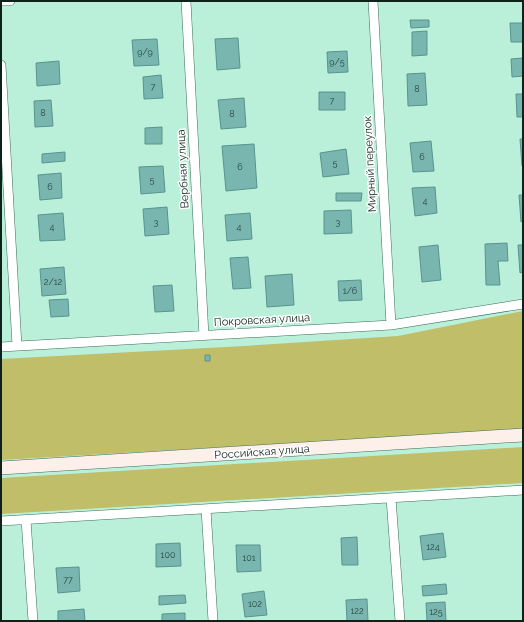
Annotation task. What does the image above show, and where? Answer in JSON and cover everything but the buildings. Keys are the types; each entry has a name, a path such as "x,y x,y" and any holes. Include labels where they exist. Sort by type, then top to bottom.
{"main road":[{"name":"Российская улица","path":"1,468 523,435"}],"street":[{"path":"1,1 10,1"},
{"name":"Вербная улица","path":"186,1 204,336"},
{"name":"Мирный переулок","path":"373,1 391,325"},
{"path":"1,65 17,346"},
{"name":"Покровская улица","path":"1,347 391,325 523,304"},
{"path":"1,521 523,490"},
{"path":"392,498 400,621"},
{"path":"206,509 213,621"},
{"path":"26,520 33,621"}],"shaded area":[{"path":"523,311 523,430 1,460 1,359 398,336"},
{"path":"523,447 523,483 1,514 1,478"}]}
